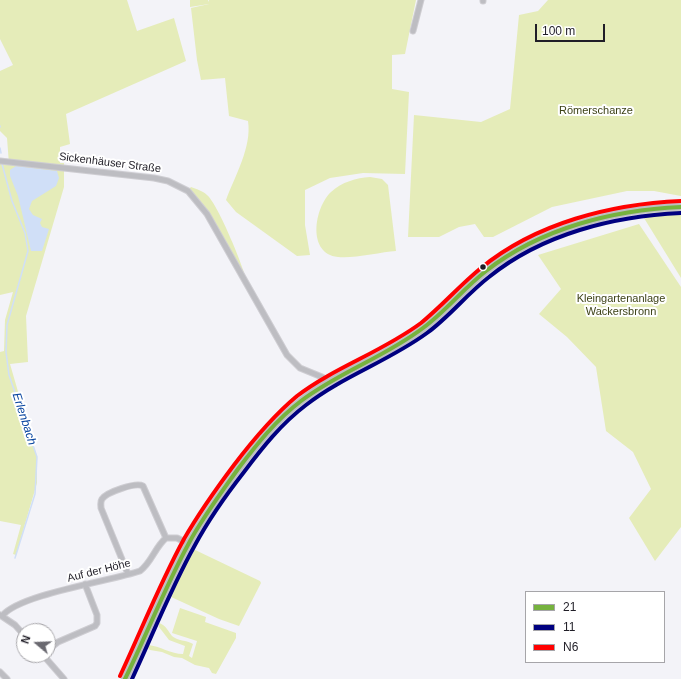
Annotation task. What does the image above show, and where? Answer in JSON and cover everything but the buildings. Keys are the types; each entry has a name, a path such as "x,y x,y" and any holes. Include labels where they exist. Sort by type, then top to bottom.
{"street":[{"path":"413,31 421,0"},
{"name":"Sickenhäuser Straße","path":"0,161 154,178 175,183 188,191 207,214 287,355 300,368 331,381"},
{"path":"125,679 189,544 228,484 264,436 297,404 331,381 407,340 431,323 487,270 512,253 532,242 564,229 617,215 652,209 681,207"},
{"path":"128,574 101,508 101,503 104,497 134,484 143,486 166,538 174,537 189,544"},
{"name":"Auf der Höhe","path":"1,616 13,607 84,584 128,574 144,568 166,538"},
{"path":"56,644 97,624 98,618 84,584"},
{"path":"1,616 16,628"},
{"path":"50,663 64,679"},
{"path":"0,672 7,679"}],"green space":[{"path":"0,0 127,0 137,31 174,18 186,61 66,114 70,144 60,147 60,163 64,163 64,187 26,316 28,362 10,364 37,457 37,483 16,555 13,554 21,525 0,521 0,352 4,351 5,320 13,292 0,295 0,163 9,164 7,138 0,131 0,71 13,65 0,39"},
{"path":"190,0 208,0 209,2 209,0 416,0 405,54 392,55 392,89 409,92 405,174 363,173 330,178 305,190 305,225 310,255 297,256 236,212 226,200 242,161 248,141 248,121 229,116 225,78 201,80 197,60 191,8 209,4 190,7"},
{"name":"Römerschanze","path":"548,0 681,0 681,196 654,191 627,191 552,207 493,237 484,237 475,224 459,227 439,237 408,237 414,115 481,122 510,109 519,15 538,11"},
{"path":"370,177 382,179 388,185 396,251 344,257 328,254 321,248 316,229 321,208 325,199 331,192 344,183 360,178"},
{"path":"191,187 207,195 218,211 237,253 248,286 207,214 188,190"},
{"path":"681,210 681,278 644,218 647,213"},
{"name":"Kleingartenanlage Wackersbronn","path":"639,224 681,287 681,527 655,561 629,518 651,489 633,452 606,431 596,367 567,337 539,314 561,289 538,255"},
{"path":"191,548 260,581 261,583 239,626 219,619 169,596 178,572"},
{"path":"180,608 206,617 205,622 236,633 236,638 216,674 212,673 209,668 195,665 182,658 150,650 147,647 148,645 174,653 183,654 185,646 169,640 159,627 159,623 165,627 174,638 193,644 189,656 192,658 197,641 172,633"}],"water":[{"path":"16,166 57,171 59,178 56,186 32,201 29,209 33,215 42,219 40,223 42,227 49,229 42,251 31,251 18,196 10,176 10,170"}],"waterway":[{"name":"Erlenbach","path":"0,148 1,153"},
{"name":"Erlenbach","path":"2,164 12,201 25,233 28,251 7,325 6,352 9,375 37,457 35,494 15,558"}],"transit line":[{"name":"N6","path":"120,676 184,539 208,501 248,446 297,396 327,376 391,343 421,323 481,268 503,252 526,239 550,228 601,212 628,206 681,201"},
{"name":"21","path":"125,679 172,576 200,524 252,450 275,424 292,408 331,381 393,348 423,328 486,271 507,256 530,243 579,224 604,217 630,212 681,207"},
{"name":"11","path":"132,679 162,611 206,526 224,498 258,454 280,428 297,412 335,385 397,352 427,333 489,277 532,249 580,230 605,223 630,218 681,213"}]}
